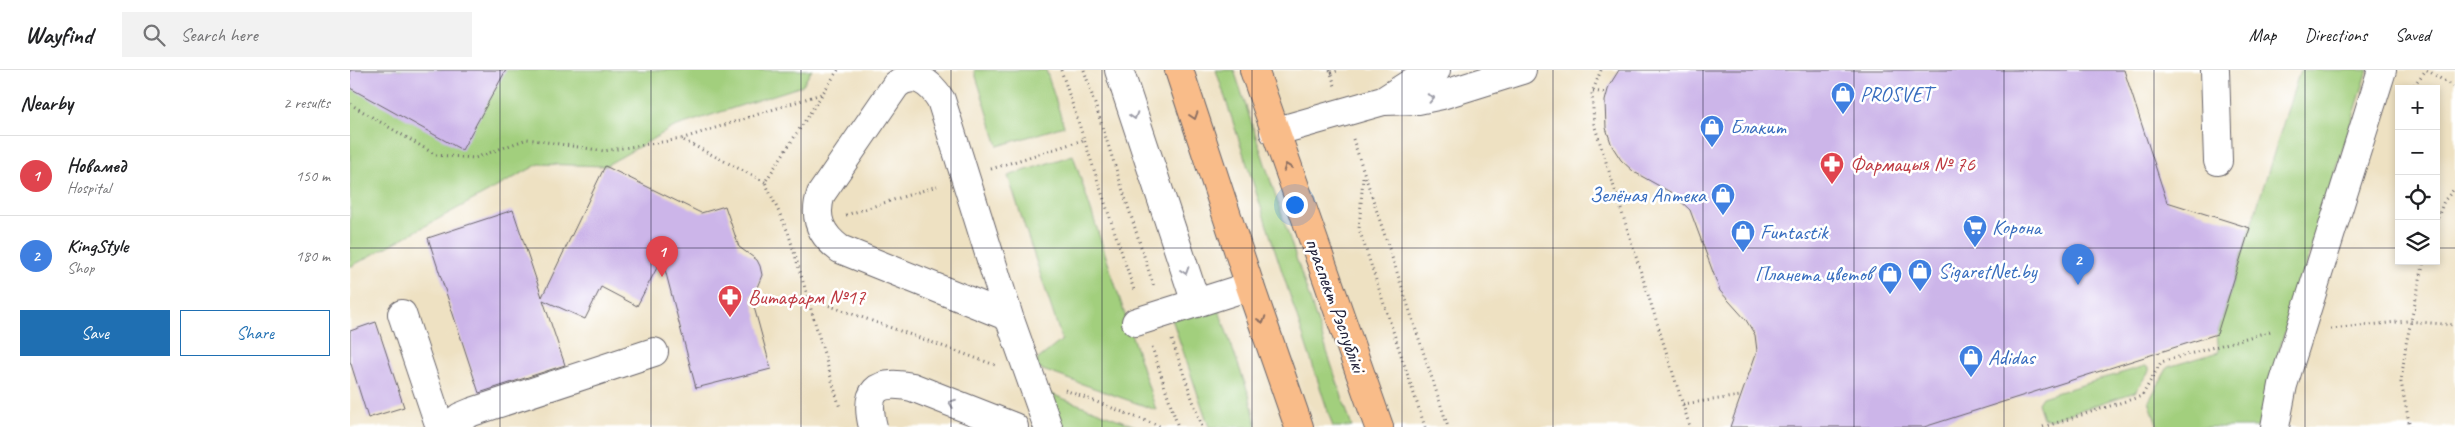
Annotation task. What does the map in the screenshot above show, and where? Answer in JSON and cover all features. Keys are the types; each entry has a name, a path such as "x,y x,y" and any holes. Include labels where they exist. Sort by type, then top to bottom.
{"highway":[{"path":"1179,70 1250,286 1299,427"},
{"name":"праспект Рэспублікі","path":"1254,70 1274,132 1379,427"}],"lane":[{"path":"1119,70 1196,303"},
{"path":"1382,101 1419,78 1436,70"},
{"path":"1274,132 1382,101 1418,100 1442,95 1522,70"},
{"path":"2215,70 2218,161"},
{"path":"2275,427 2283,385 2382,70"},
{"path":"1009,317 840,249 830,242 819,223 818,204 821,194 896,85 902,80 910,77 920,79 935,90 941,100 1009,317 1048,427"},
{"path":"1148,319 1250,286"},
{"path":"402,314 440,427"},
{"path":"448,427 460,417 472,412 654,352"},
{"path":"873,427 868,409 870,398 875,390 886,385 899,384 912,387 1014,427"}],"path":[{"path":"1061,70 1082,140 1148,319 1202,427"},
{"path":"1084,70 1148,319 1178,427"},
{"path":"1338,94 1330,72 1340,70"},
{"path":"1601,70 1593,90 1594,124 1690,427"},
{"path":"2414,85 2427,70 2455,88"},
{"path":"1593,90 1607,93"},
{"path":"350,104 436,155 475,158 527,139 604,151 681,140 822,94"},
{"path":"1351,134 1448,427"},
{"path":"681,140 764,182"},
{"path":"788,232 1082,140"},
{"path":"1364,174 1359,229 1425,427"},
{"path":"2437,220 2444,200 2455,188"},
{"path":"2410,427 2401,382 2423,265"},
{"path":"808,298 843,418"},
{"path":"2043,427 2142,396 2161,362 2301,328 2329,329 2411,322 2455,325"},
{"path":"1683,404 1741,396"}],"green space":[{"path":"350,70 812,70 802,86 674,127 605,166 539,164 350,267"},
{"path":"974,70 1046,70 1064,126 998,146"},
{"path":"1216,70 1234,70 1352,427 1333,427"},
{"path":"2300,70 2368,70 2269,382 2260,427 2158,427 2149,401 2168,367 2219,352 2217,334"},
{"path":"1073,155 1156,410 1037,368 1037,360 1062,340 1008,176"},
{"path":"1216,302 1249,395 1257,427 1209,427 1171,316"},
{"path":"2145,366 2149,368 2149,371 2135,392 2050,420 2043,418 2038,403 2042,397"},
{"path":"1046,392 1138,427 1057,427"}],"building":[{"path":"350,70 506,70 462,150 350,88"},
{"name":"Корона","path":"1619,70 2124,70 2167,202 2250,228 2217,334 1924,427 1730,427 1757,351 1755,335 1746,320 1720,291 1690,210 1672,193 1634,172 1621,160 1612,146 1606,128 1605,101 1609,86"},
{"path":"605,166 701,213 725,206 739,247 757,260 760,266 762,275 756,290 751,296 771,369 696,388 662,258 637,306 601,287 585,319 543,300 565,365 479,393 428,238 513,210 542,297"},
{"path":"376,322 404,407 368,418 350,361 350,331"}],"place":[{"name":"PROSVET","path":"1843,115"},
{"name":"Блакит","path":"1712,148"},
{"name":"Фармацыя № 76","path":"1832,185"},
{"name":"Зелёная Аптека","path":"1723,216"},
{"name":"Корона","path":"1975,248"},
{"name":"Funtastik","path":"1743,253"},
{"name":"Новамед","path":"662,277"},
{"name":"KingStyle","path":"2078,285"},
{"name":"SigaretNet.by","path":"1920,292"},
{"name":"Планета цветов","path":"1890,295"},
{"name":"Витафарм №17","path":"730,318"},
{"name":"Adidas","path":"1971,378"}]}
